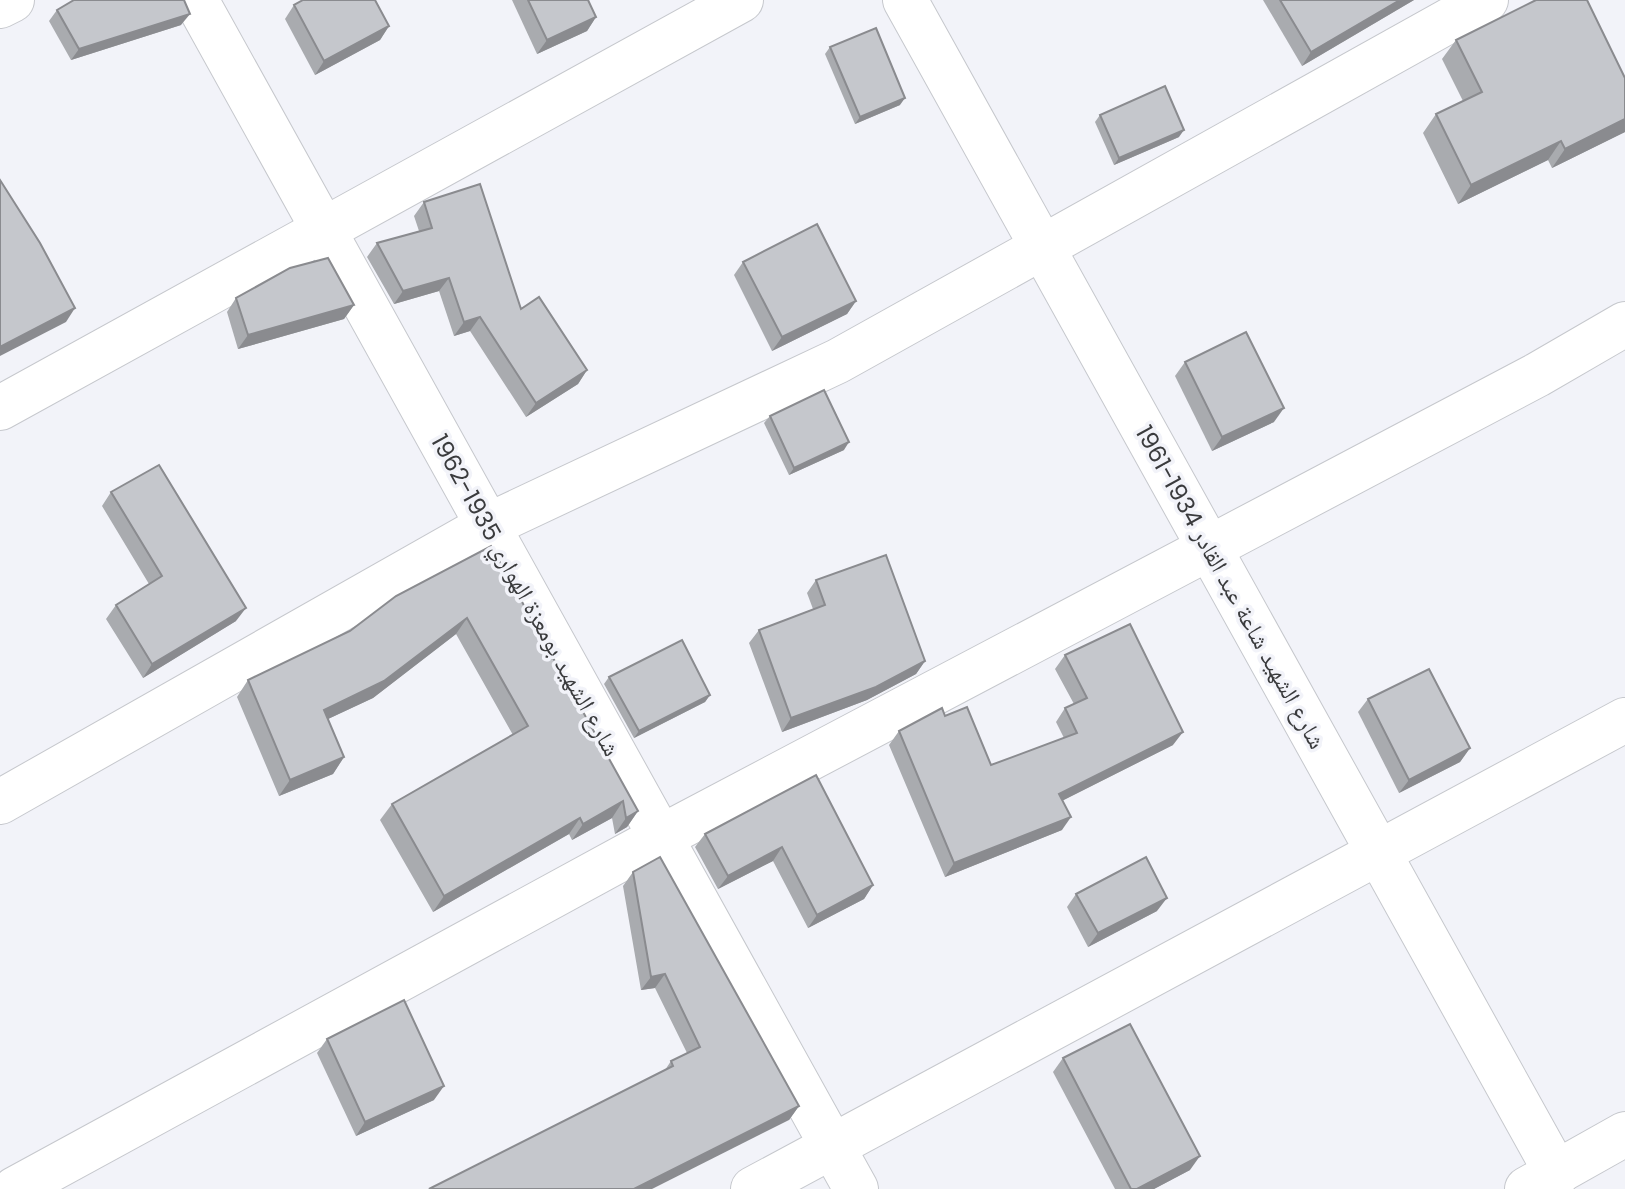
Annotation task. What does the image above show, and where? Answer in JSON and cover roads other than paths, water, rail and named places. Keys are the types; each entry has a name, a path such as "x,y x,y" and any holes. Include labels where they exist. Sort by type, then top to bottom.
{"street":[{"path":"0,6 12,0"},
{"name":"شارع الشهيد بومعزة الهواري 1935-1962","path":"196,0 856,1189"},
{"path":"0,408 741,0"},
{"name":"شارع الشهيد شاعة عبد القادر 1934-1961","path":"905,0 1379,853 1542,1182"},
{"path":"0,802 487,526 838,361 1486,0"},
{"path":"15,1189 661,837 1625,324"},
{"path":"753,1189 834,1149 1625,720"},
{"path":"1542,1182 1625,1134"}]}
